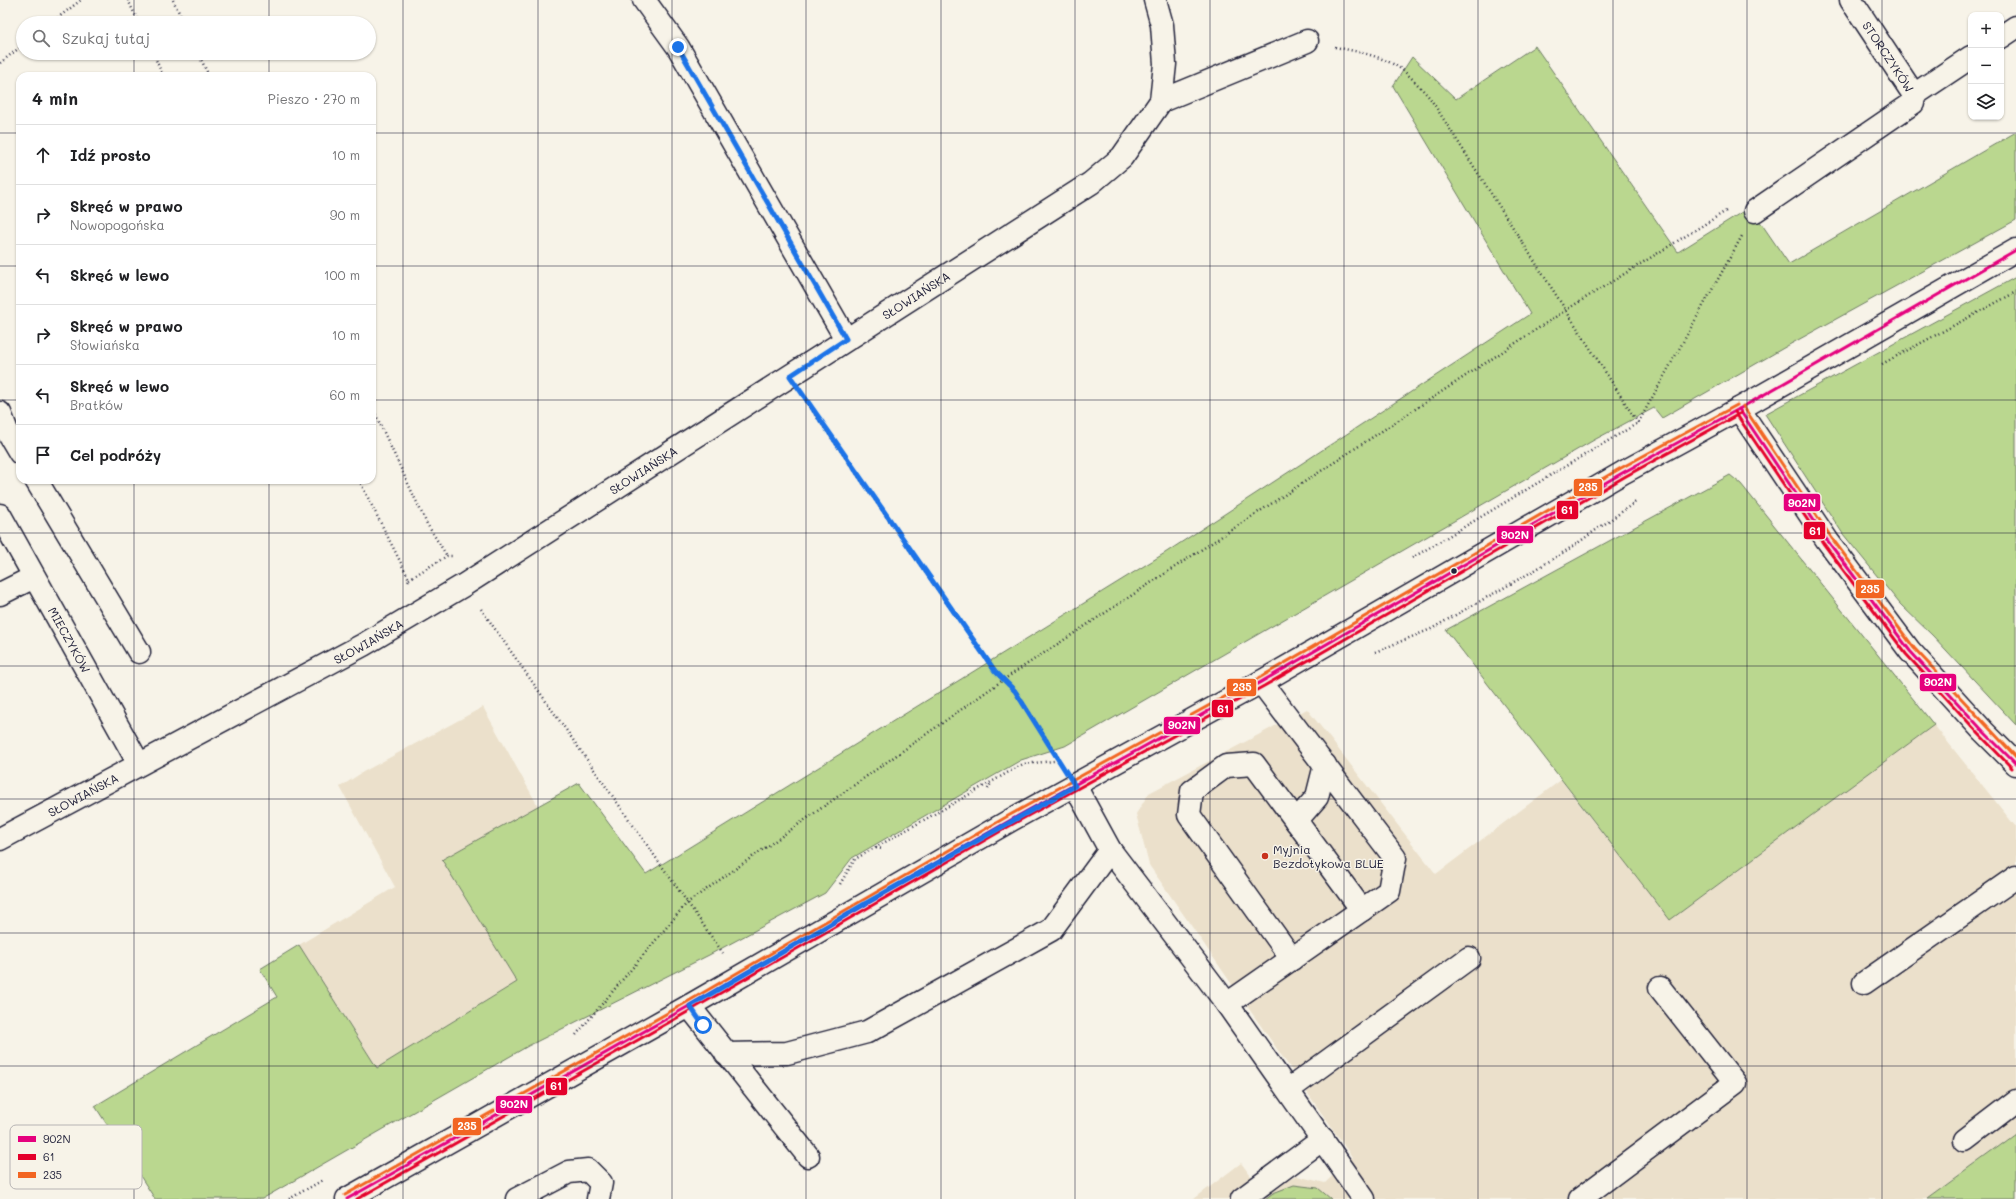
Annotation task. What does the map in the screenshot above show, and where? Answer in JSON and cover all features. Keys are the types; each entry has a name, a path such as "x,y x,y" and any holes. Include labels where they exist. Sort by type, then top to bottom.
{"street":[{"path":"644,0 678,47 846,339"},
{"name":"SŁOWIAŃSKA","path":"0,839 363,645 464,585 1091,183 1122,157 1161,101 1165,64 1164,40 1162,25 1155,0"},
{"name":"STORCZYKÓW","path":"1851,0 1914,95 1968,59"},
{"path":"2004,35 2016,27"},
{"path":"1161,101 1307,41"},
{"path":"1756,211 1913,103 1914,95"},
{"path":"347,1199 690,1006 868,902 1261,682 1624,472 1739,409 2016,250"},
{"path":"1739,409 1827,540 1910,651 1983,731 2016,764"},
{"path":"0,413 7,431 16,446"},
{"path":"38,484 139,652"},
{"name":"MIECZYKÓW","path":"0,515 139,764"},
{"path":"0,594 34,577"},
{"path":"1227,1004 1389,891 1395,858 1261,682"},
{"path":"1292,959 1189,815 1192,791 1226,766 1254,764 1362,910"},
{"path":"1296,821 1318,797 1324,765"},
{"path":"1075,786 1110,850 1227,1004 1364,1199"},
{"path":"726,1054 787,1053 867,1032 1051,930 1110,850"},
{"path":"1864,983 2016,877"},
{"path":"1288,1090 1470,958"},
{"path":"1580,1199 1735,1083 1660,988"},
{"path":"690,1006 726,1054 808,1156"},
{"path":"1965,1140 2016,1101"},
{"path":"1242,1199 1322,1139"},
{"path":"517,1199 569,1172 588,1170 601,1183 598,1199"}],"path":[{"path":"60,16 81,0"},
{"path":"128,0 136,16"},
{"path":"173,0 181,16"},
{"path":"1307,41 1368,54 1392,63 1416,83 1430,98 1638,424"},
{"path":"0,63 16,50"},
{"path":"156,60 162,72"},
{"path":"201,60 207,72"},
{"path":"575,1036 687,904 1003,680 1566,310 1732,208"},
{"path":"1405,562 1638,424 1756,211"},
{"path":"1953,326 2016,292"},
{"path":"790,376 995,671 1015,691 1075,786"},
{"path":"376,416 427,524 447,556"},
{"path":"409,579 447,556 454,556"},
{"path":"1531,568 1535,570"},
{"path":"464,585 724,955"},
{"path":"1431,629 1432,625"},
{"path":"988,789 992,781"},
{"path":"875,848 883,849"}],"shaded area":[{"path":"483,707 538,806 442,860 517,982 377,1068 299,945 395,887 340,787 363,772"},
{"path":"1307,709 1436,874 1561,780 1670,920 1934,725 2016,827 2016,1134 1927,1199 1194,1199 1241,1163 1263,1192 1297,1176 1325,1183 1352,1157 1149,865 1136,814 1149,793"}],"green space":[{"path":"1535,46 1678,252 1750,207 1789,264 2016,132 2016,220 1787,346 1662,418 1654,408 1594,440 1065,746 1021,760 852,858 825,893 709,955 528,1046 262,1199 155,1199 142,1179 142,1125 107,1125 95,1106 277,997 260,969 299,945 377,1068 517,982 442,860 443,859 579,783 646,874 1165,553 1530,314 1393,86 1412,57 1456,99"},
{"path":"2016,277 2016,725 1933,636 1900,604 1843,534 1765,414"},
{"path":"1730,475 1741,484 1934,725 1670,920 1446,630"},
{"path":"2016,1134 2016,1199 1927,1199"},
{"path":"1294,1185 1318,1188 1331,1199 1265,1199 1273,1193"}],"transit line":[{"name":"902N","path":"347,1199 689,1006 1011,820 1261,682 1624,472 1739,409 2016,250"},
{"name":"235","path":"345,1195 687,1002 1008,816 1259,678 1621,468 1737,405"},
{"name":"235","path":"1743,406 1831,537 1914,648 2016,757"},
{"name":"902N","path":"1739,409 1827,540 1910,651 1983,731 2016,764"},
{"name":"61","path":"1735,412 1823,543 1906,654 2012,768"},
{"name":"61","path":"357,1199 691,1010 1013,824 1264,686 1626,476 1741,413"}],"place":[{"name":"Myjnia Bezdotykowa BLUE","path":"1265,856"}],"route":[{"path":"678,47 846,339 790,376 995,671 1015,691 1060,760 1075,786 1011,820 690,1006 703,1025"}]}
